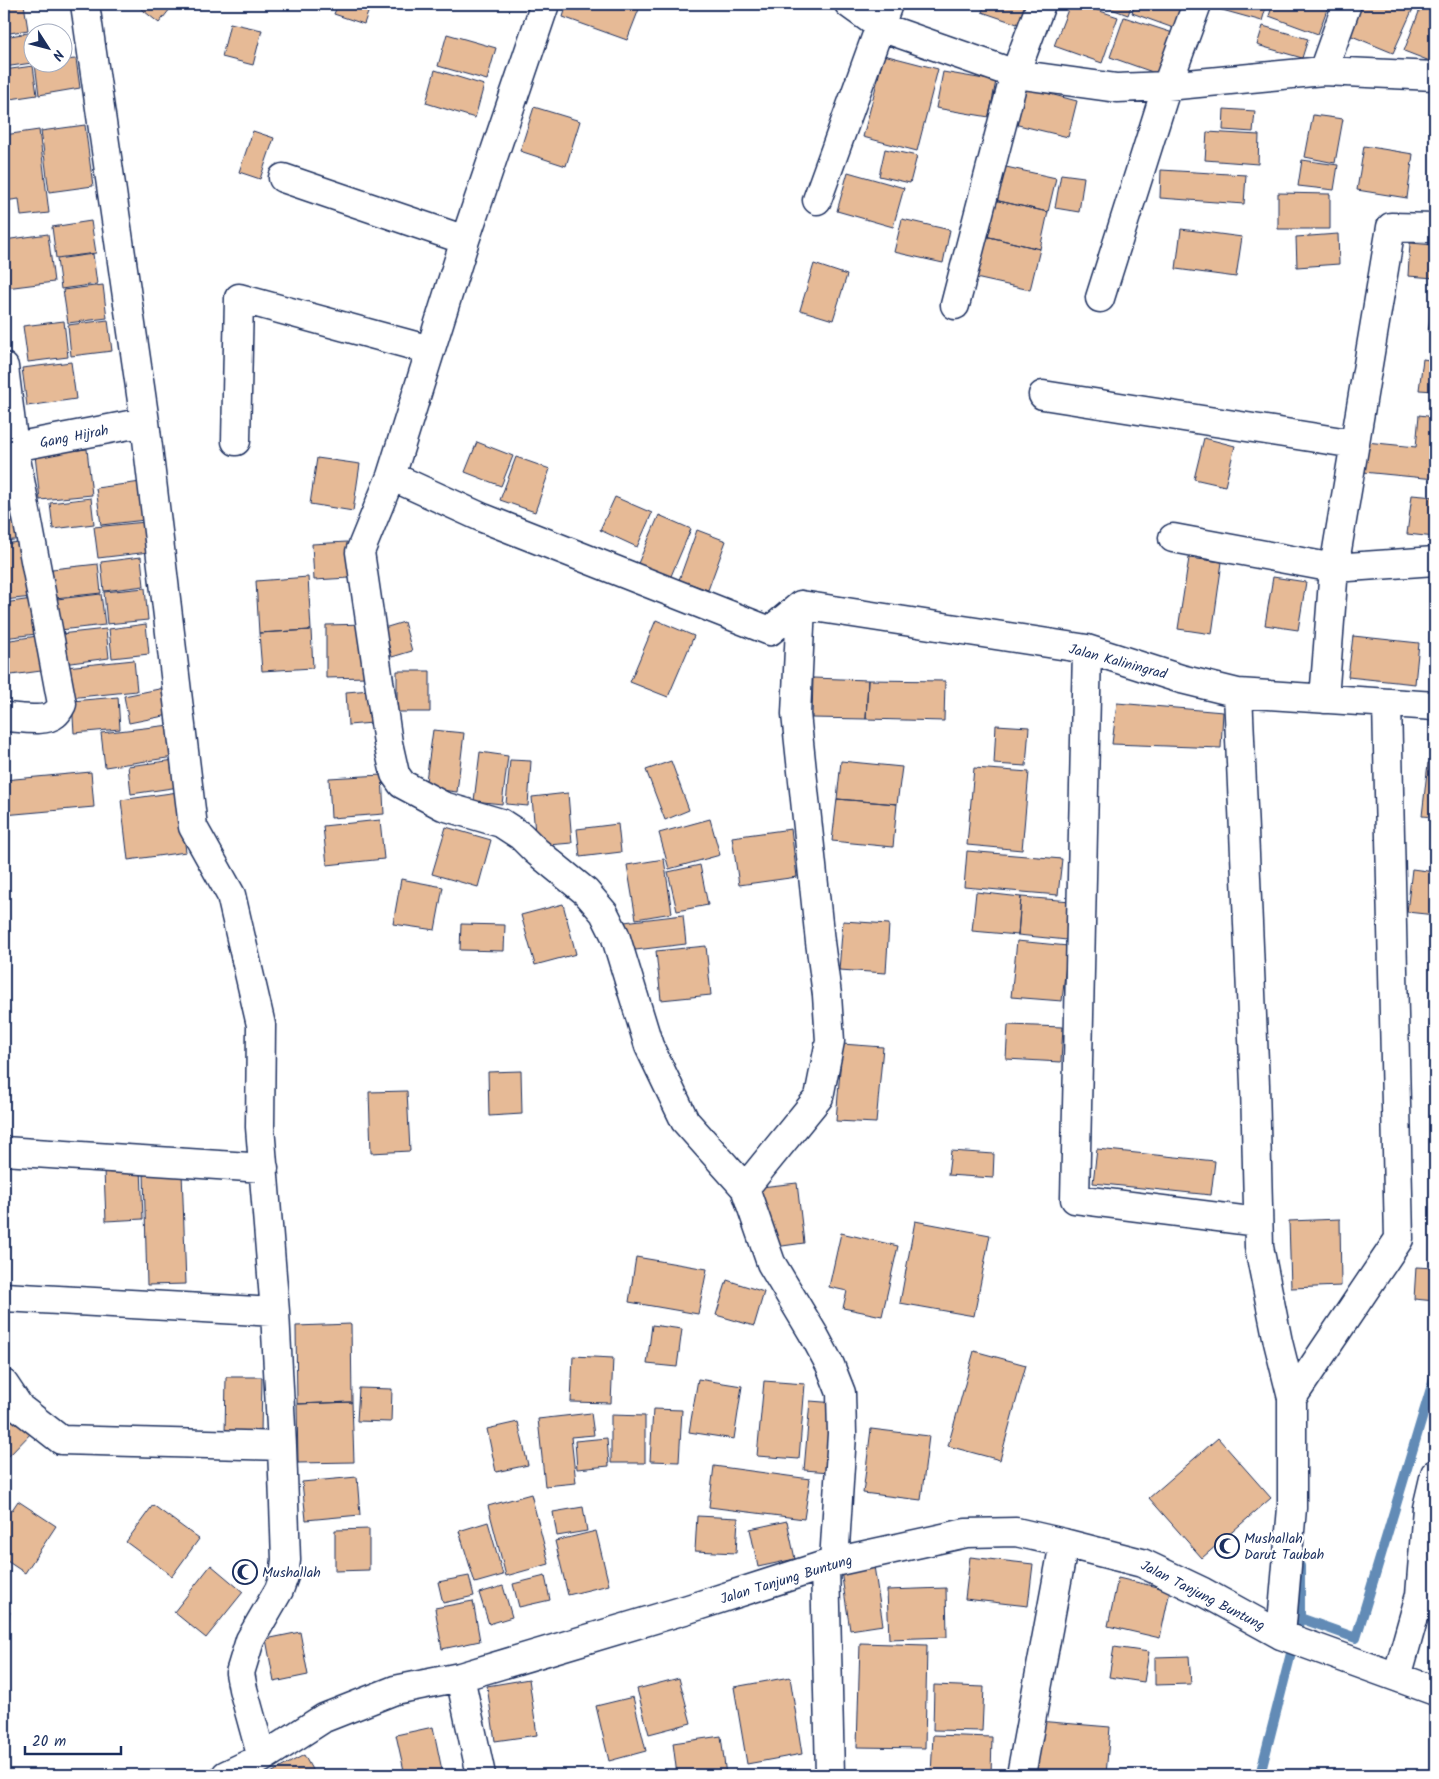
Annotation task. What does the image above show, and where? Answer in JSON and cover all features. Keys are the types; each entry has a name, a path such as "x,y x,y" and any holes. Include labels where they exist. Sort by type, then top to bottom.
{"street":[{"path":"85,4 145,422 193,827 231,895 261,1026 260,1127 275,1312 286,1560 284,1576 279,1590 250,1640 240,1673 262,1758"},
{"path":"545,4 465,240 391,476 360,552 388,743 395,774 402,784 443,806 501,823 521,836 536,851 586,892 604,914 615,935 649,1046 685,1120 745,1188 771,1262 830,1365 841,1393 842,1434 829,1563 830,1775"},
{"path":"849,4 885,15 1015,74 1117,88 1167,86 1323,71 1435,76"},
{"path":"954,305 1015,74 1041,4"},
{"path":"1100,298 1167,86 1197,4"},
{"path":"1323,71 1347,4"},
{"path":"817,200 885,15"},
{"path":"283,178 465,240"},
{"path":"1324,699 1334,568 1391,227 1435,228"},
{"path":"236,441 238,298 430,350"},
{"path":"4,367 9,448 62,704 56,713 43,719 4,717"},
{"path":"1043,395 1355,444"},
{"name":"Gang Hijrah","path":"9,448 145,422"},
{"path":"391,476 484,518 770,632 801,605"},
{"path":"1173,538 1334,568 1435,561"},
{"path":"745,1188 819,1097 830,1041 827,994 796,714 801,605"},
{"name":"Jalan Kaliningrad","path":"801,605 1086,650 1182,679 1238,693 1435,706"},
{"path":"1086,650 1075,1198 1258,1222"},
{"path":"1238,693 1255,1085 1258,1222 1261,1256 1278,1342 1292,1398 1292,1508 1282,1635"},
{"path":"1292,1398 1399,1239 1387,704"},
{"path":"4,1151 264,1168"},
{"path":"4,1297 275,1312"},
{"path":"4,1384 20,1408 60,1440 282,1446"},
{"path":"1396,1676 1420,1595 1427,1508 1435,1474"},
{"name":"Jalan Tanjung Buntung","path":"226,1775 262,1758 324,1718 396,1690 460,1677 688,1609 829,1563 966,1533 1016,1532 1064,1542 1142,1563 1203,1592 1282,1635 1435,1691"},
{"path":"1021,1775 1064,1542"},
{"path":"460,1677 481,1775"}],"building":[{"path":"4,4 24,4 27,22 22,22 22,31 4,34"},
{"path":"135,4 174,4 159,23"},
{"path":"338,4 371,4 364,24 334,14"},
{"path":"567,4 641,4 627,40 563,17"},
{"path":"985,4 1033,4 1026,27 982,12"},
{"path":"1070,4 1079,4 1118,17 1102,63 1054,46"},
{"path":"1098,4 1132,4 1128,15"},
{"path":"1135,4 1185,4 1176,29 1132,13"},
{"path":"1216,4 1267,4 1262,21 1215,8"},
{"path":"1273,4 1329,4 1318,34 1269,16"},
{"path":"1360,4 1415,4 1393,53 1347,34"},
{"path":"1422,4 1435,4 1435,63 1404,51"},
{"path":"1124,17 1173,33 1158,74 1110,57"},
{"path":"230,23 262,30 253,65 222,57"},
{"path":"1263,26 1308,39 1302,58 1257,45"},
{"path":"22,34 22,64 4,67 4,37"},
{"path":"447,34 496,48 487,80 438,66"},
{"path":"884,55 938,69 917,151 863,137"},
{"path":"72,59 76,59 80,88 39,95 36,72 72,72"},
{"path":"22,68 22,72 34,72 37,95 4,100 4,70"},
{"path":"435,70 484,85 475,118 426,103"},
{"path":"943,72 996,81 989,117 936,108"},
{"path":"1023,87 1077,101 1068,137 1014,124"},
{"path":"534,107 580,121 566,166 520,151"},
{"path":"1224,109 1255,111 1253,132 1223,130"},
{"path":"1313,115 1343,119 1335,163 1305,157"},
{"path":"85,125 93,186 49,192 41,131"},
{"path":"39,130 49,213 21,216 19,199 4,201 4,135"},
{"path":"253,131 274,138 260,179 239,172"},
{"path":"1207,132 1259,135 1258,164 1205,160"},
{"path":"1364,146 1413,154 1407,198 1357,190"},
{"path":"885,149 917,156 910,183 879,176"},
{"path":"1302,160 1338,165 1334,190 1298,186"},
{"path":"997,165 1056,178 1048,212 990,199"},
{"path":"1161,170 1246,175 1244,204 1160,198"},
{"path":"848,172 904,188 893,227 837,211"},
{"path":"1061,174 1084,177 1079,212 1055,208"},
{"path":"1278,193 1330,194 1330,229 1278,229"},
{"path":"990,199 1048,212 1040,249 981,235"},
{"path":"902,219 950,230 943,263 894,252"},
{"path":"91,221 96,253 56,258 52,227"},
{"path":"1181,229 1242,237 1236,277 1176,269"},
{"path":"48,234 54,282 6,288 4,240"},
{"path":"1338,234 1339,264 1297,267 1296,237"},
{"path":"981,235 1040,249 1030,290 971,277"},
{"path":"1410,243 1435,245 1435,278 1408,276"},
{"path":"93,254 97,284 61,289 57,259"},
{"path":"814,264 847,275 833,320 800,310"},
{"path":"103,285 107,318 68,323 63,290"},
{"path":"1432,303 1435,303 1435,333 1428,332"},
{"path":"108,320 112,351 71,356 68,325"},
{"path":"64,321 68,357 28,362 23,326"},
{"path":"1423,359 1435,361 1435,391 1419,390"},
{"path":"71,362 76,399 27,406 22,368"},
{"path":"1419,415 1435,417 1435,479 1363,472 1366,442 1416,447"},
{"path":"1204,438 1235,446 1225,486 1194,479"},
{"path":"477,442 513,456 501,486 465,472"},
{"path":"87,449 92,495 40,500 35,455"},
{"path":"516,457 550,469 535,512 500,500"},
{"path":"317,458 360,464 353,511 310,504"},
{"path":"16,482 23,539 4,541 4,484"},
{"path":"141,482 145,520 101,525 96,488"},
{"path":"1412,495 1435,497 1435,537 1407,534"},
{"path":"615,497 652,513 637,547 600,530"},
{"path":"91,498 94,524 53,529 50,503"},
{"path":"659,515 691,529 668,583 636,568"},
{"path":"146,522 149,552 98,558 94,527"},
{"path":"697,530 726,541 708,590 679,580"},
{"path":"25,541 32,597 4,600 4,544"},
{"path":"347,542 349,578 314,580 312,544"},
{"path":"141,557 144,586 104,591 101,562"},
{"path":"1189,558 1222,562 1212,634 1178,629"},
{"path":"98,564 101,593 55,598 52,569"},
{"path":"308,577 311,630 259,633 256,581"},
{"path":"1273,577 1306,582 1298,630 1265,625"},
{"path":"145,588 148,620 107,624 104,592"},
{"path":"101,594 105,625 60,630 57,599"},
{"path":"32,599 36,634 4,638 4,603"},
{"path":"656,620 694,636 668,697 630,682"},
{"path":"404,622 412,651 392,657 384,628"},
{"path":"146,624 149,654 112,658 109,629"},
{"path":"367,624 367,677 326,678 326,625"},
{"path":"106,629 109,658 63,664 60,634"},
{"path":"311,630 313,668 262,671 259,633"},
{"path":"37,636 41,671 4,676 4,641"},
{"path":"1353,636 1419,643 1415,684 1348,677"},
{"path":"134,660 137,691 69,698 66,667"},
{"path":"397,671 430,671 430,712 397,712"},
{"path":"813,678 868,680 866,719 812,718"},
{"path":"868,680 945,681 944,721 866,719"},
{"path":"164,688 169,715 129,723 124,696"},
{"path":"371,690 373,723 348,725 346,692"},
{"path":"118,697 120,729 74,733 72,701"},
{"path":"1117,703 1223,712 1221,748 1112,744"},
{"path":"170,725 174,757 105,767 101,733"},
{"path":"996,725 1029,727 1026,766 994,764"},
{"path":"433,730 464,733 457,792 425,788"},
{"path":"480,752 508,756 502,804 474,801"},
{"path":"175,760 179,787 131,794 128,766"},
{"path":"510,760 531,761 528,806 506,804"},
{"path":"671,761 689,810 665,820 646,770"},
{"path":"841,761 902,767 897,804 837,799"},
{"path":"1428,763 1435,764 1435,817 1422,816"},
{"path":"974,768 1029,772 1022,850 967,845"},
{"path":"91,772 94,807 4,815 4,780"},
{"path":"382,775 384,814 331,818 329,778"},
{"path":"178,792 186,852 128,860 121,800"},
{"path":"568,793 572,843 536,846 532,797"},
{"path":"837,799 897,804 893,847 832,841"},
{"path":"710,819 720,855 669,869 659,833"},
{"path":"380,820 384,859 327,865 323,826"},
{"path":"1434,821 1435,862 1431,862"},
{"path":"618,824 621,852 580,857 577,829"},
{"path":"446,827 491,840 478,887 432,874"},
{"path":"791,829 797,877 739,885 732,837"},
{"path":"967,851 1062,859 1058,895 964,887"},
{"path":"664,859 672,913 636,919 627,865"},
{"path":"700,865 708,905 677,911 668,872"},
{"path":"1412,869 1435,872 1435,915 1407,912"},
{"path":"401,879 443,887 435,930 393,924"},
{"path":"976,892 1021,897 1018,935 972,931"},
{"path":"1021,897 1071,901 1067,940 1018,935"},
{"path":"563,904 576,954 535,965 521,915"},
{"path":"683,915 686,944 627,951 624,922"},
{"path":"843,921 889,924 886,973 839,970"},
{"path":"461,924 505,925 504,951 460,950"},
{"path":"1017,941 1068,946 1062,1001 1011,997"},
{"path":"706,946 711,995 661,1000 656,951"},
{"path":"1008,1025 1063,1027 1061,1062 1006,1059"},
{"path":"842,1044 883,1047 876,1123 836,1121"},
{"path":"521,1071 522,1114 489,1116 488,1072"},
{"path":"407,1091 410,1151 371,1153 369,1092"},
{"path":"1097,1149 1215,1161 1211,1195 1093,1183"},
{"path":"951,1151 994,1154 993,1178 948,1175"},
{"path":"141,1168 143,1219 106,1221 104,1170"},
{"path":"182,1172 186,1284 147,1285 144,1173"},
{"path":"797,1183 804,1243 768,1248 761,1187"},
{"path":"1340,1219 1341,1286 1291,1288 1289,1221"},
{"path":"915,1221 990,1235 974,1316 900,1303"},
{"path":"841,1233 898,1246 882,1316 843,1308 847,1291 829,1287"},
{"path":"636,1257 707,1269 698,1314 629,1302"},
{"path":"1416,1267 1435,1268 1435,1301 1414,1299"},
{"path":"727,1280 764,1292 754,1326 716,1315"},
{"path":"351,1324 352,1402 297,1404 296,1326"},
{"path":"652,1325 682,1329 677,1367 647,1364"},
{"path":"974,1351 1026,1365 1000,1460 948,1446"},
{"path":"573,1356 613,1358 611,1403 571,1402"},
{"path":"226,1377 262,1377 261,1434 225,1434"},
{"path":"698,1379 742,1386 734,1439 689,1432"},
{"path":"764,1381 805,1384 799,1459 757,1456"},
{"path":"359,1388 392,1389 391,1422 357,1421"},
{"path":"810,1401 836,1403 830,1472 804,1470"},
{"path":"4,1402 34,1430 9,1456 4,1451"},
{"path":"352,1402 354,1462 298,1463 297,1404"},
{"path":"653,1409 682,1410 679,1462 650,1461"},
{"path":"591,1413 594,1435 571,1437 576,1483 545,1486 538,1419"},
{"path":"611,1415 645,1416 645,1463 611,1463"},
{"path":"518,1422 528,1465 496,1472 487,1429"},
{"path":"871,1429 929,1436 921,1500 863,1493"},
{"path":"607,1438 609,1466 577,1469 575,1441"},
{"path":"1218,1438 1271,1498 1202,1558 1149,1498"},
{"path":"714,1466 810,1479 804,1519 709,1507"},
{"path":"357,1477 360,1515 306,1520 302,1482"},
{"path":"531,1494 549,1564 506,1576 488,1506"},
{"path":"18,1501 56,1526 25,1573 4,1559 4,1505 12,1510"},
{"path":"153,1505 199,1539 172,1576 126,1542"},
{"path":"583,1507 587,1531 557,1536 553,1512"},
{"path":"697,1516 738,1518 736,1553 695,1551"},
{"path":"787,1521 795,1559 758,1567 750,1529"},
{"path":"488,1522 503,1575 475,1583 459,1531"},
{"path":"369,1529 369,1570 335,1571 335,1530"},
{"path":"596,1531 609,1585 568,1595 555,1541"},
{"path":"970,1557 1033,1564 1028,1606 965,1599"},
{"path":"211,1565 243,1592 206,1638 174,1612"},
{"path":"874,1566 883,1625 850,1630 841,1571"},
{"path":"469,1576 474,1596 443,1603 438,1582"},
{"path":"545,1576 550,1600 519,1607 513,1584"},
{"path":"1118,1578 1170,1590 1160,1638 1108,1626"},
{"path":"503,1586 512,1617 489,1624 479,1593"},
{"path":"946,1588 947,1637 889,1639 887,1590"},
{"path":"473,1601 480,1641 442,1649 435,1608"},
{"path":"4,1611 10,1612 4,1644"},
{"path":"300,1632 308,1675 274,1682 266,1639"},
{"path":"860,1643 927,1645 925,1748 857,1747"},
{"path":"1114,1647 1149,1652 1144,1682 1109,1677"},
{"path":"1189,1656 1191,1684 1155,1685 1155,1657"},
{"path":"790,1677 802,1754 747,1764 734,1687"},
{"path":"679,1678 691,1723 649,1734 637,1689"},
{"path":"529,1679 537,1735 495,1741 487,1686"},
{"path":"934,1685 984,1687 982,1731 933,1730"},
{"path":"633,1697 646,1751 609,1761 596,1706"},
{"path":"1038,1721 1110,1727 1106,1775 1034,1775"},
{"path":"433,1727 443,1775 405,1775 396,1735"},
{"path":"933,1735 992,1737 991,1775 931,1775"},
{"path":"721,1736 726,1775 677,1775 673,1743"},
{"path":"304,1755 315,1775 267,1775"}],"waterway":[{"path":"1300,1618 1356,1638 1435,1375"},
{"path":"1260,1775 1300,1618 1300,1566"}],"place":[{"name":"Mushallah Darut Taubah","path":"1227,1546"},
{"name":"Mushallah","path":"245,1572"}]}
